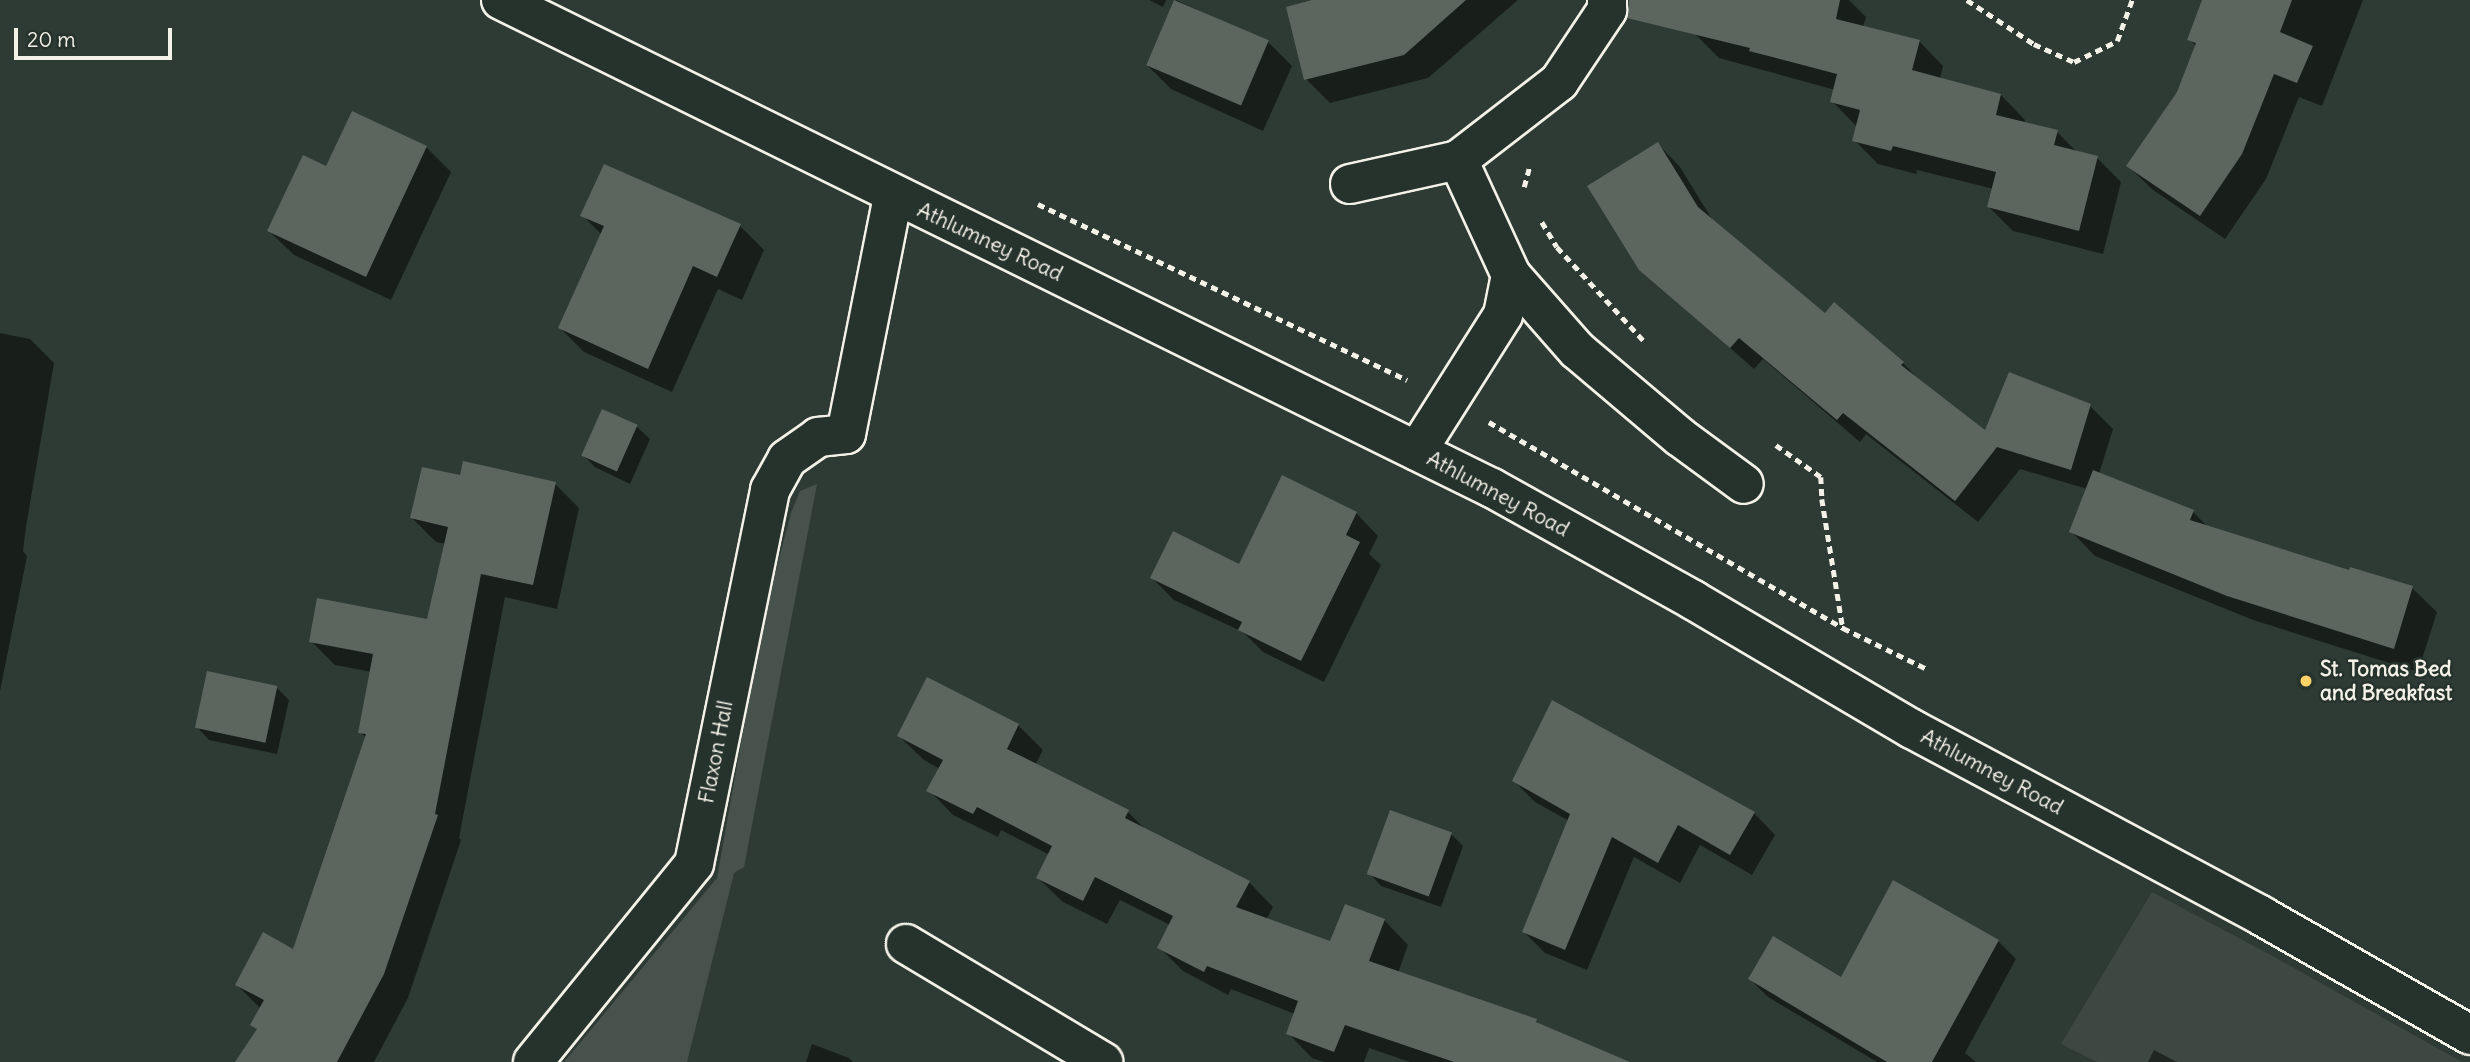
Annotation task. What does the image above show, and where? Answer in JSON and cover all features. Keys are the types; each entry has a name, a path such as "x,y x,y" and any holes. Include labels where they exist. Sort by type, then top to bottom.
{"main road":[{"name":"Athlumney Road","path":"501,0 893,196 1203,344 1492,488 1693,600 1912,729 2260,915 2470,1035"},
{"path":"1350,184 1458,160 1559,82 1607,10 1607,0"},
{"path":"1458,160 1511,275 1577,350 1680,436 1744,484"},
{"name":"Flaxon Hall","path":"533,1062 694,864 770,490 788,459 818,437 846,434 893,196"},
{"path":"1417,451 1503,315 1511,275"},
{"path":"906,944 1103,1062"}],"path":[{"path":"1967,0 2034,44 2074,62 2118,41 2132,0"},
{"path":"1523,191 1530,164 1539,155"},
{"path":"1537,213 1557,247 1646,343"},
{"path":"1406,379 1412,369"},
{"path":"1768,440 1821,477 1822,499 1843,628"}],"shaded area":[{"path":"817,484 744,867 734,873 687,1062 564,1062 717,878 753,676 775,574 791,513 800,491"},
{"path":"2152,892 2462,1062 2097,1062 2061,1044"}],"building":[{"path":"1174,0 1269,40 1241,106 1146,65"},
{"path":"1312,0 1466,0 1404,55 1304,80 1286,7"},
{"path":"1629,0 1840,0 1836,19 1920,40 1912,70 2001,94 1996,115 2058,130 2054,145 2098,156 2079,231 1987,207 1996,172 1893,146 1891,151 1852,141 1860,110 1830,102 1837,74 1749,51 1750,48 1627,18"},
{"path":"2202,0 2292,0 2280,32 2313,46 2297,83 2274,74 2242,154 2200,216 2126,166 2177,92 2196,43 2187,40"},
{"path":"352,111 427,146 366,277 267,231 303,155 326,166"},
{"path":"1658,142 1698,207 1825,313 1834,302 1904,362 1901,365 1985,430 2009,372 2091,404 2071,470 1997,447 1955,501 1843,413 1837,420 1739,338 1730,348 1639,270 1587,186"},
{"path":"604,164 741,224 717,277 693,266 648,369 558,328 604,226 580,216"},
{"path":"602,409 638,425 617,471 581,456"},
{"path":"463,461 556,482 533,585 481,574 435,814 438,815 384,974 337,1062 235,1062 257,1029 250,1025 264,1000 235,985 263,932 293,949 366,734 358,733 373,654 309,642 317,598 427,619 448,527 410,518 422,467 460,475"},
{"path":"2093,470 2194,510 2190,520 2349,570 2350,567 2413,586 2394,649 2227,596 2069,532"},
{"path":"1282,475 1357,512 1346,535 1360,542 1301,661 1238,630 1242,622 1150,578 1173,531 1239,564"},
{"path":"207,671 277,686 265,743 195,728"},
{"path":"927,677 1019,724 1007,749 1129,810 1125,818 1250,881 1236,907 1330,941 1345,904 1385,919 1369,961 1537,1019 1536,1022 1630,1062 1454,1062 1345,1025 1334,1052 1286,1034 1298,1001 1207,966 1204,972 1157,948 1173,916 1095,877 1083,901 1036,878 1052,846 977,807 973,814 926,791 943,760 897,736"},
{"path":"1552,700 1755,812 1730,855 1678,825 1658,863 1612,837 1565,950 1522,932 1570,814 1512,781"},
{"path":"1390,810 1452,833 1429,896 1367,874"},
{"path":"1893,880 1999,940 1932,1062 1887,1062 1748,979 1773,936 1841,977"}],"place":[{"name":"St. Tomas Bed and Breakfast","path":"2306,681"}]}
